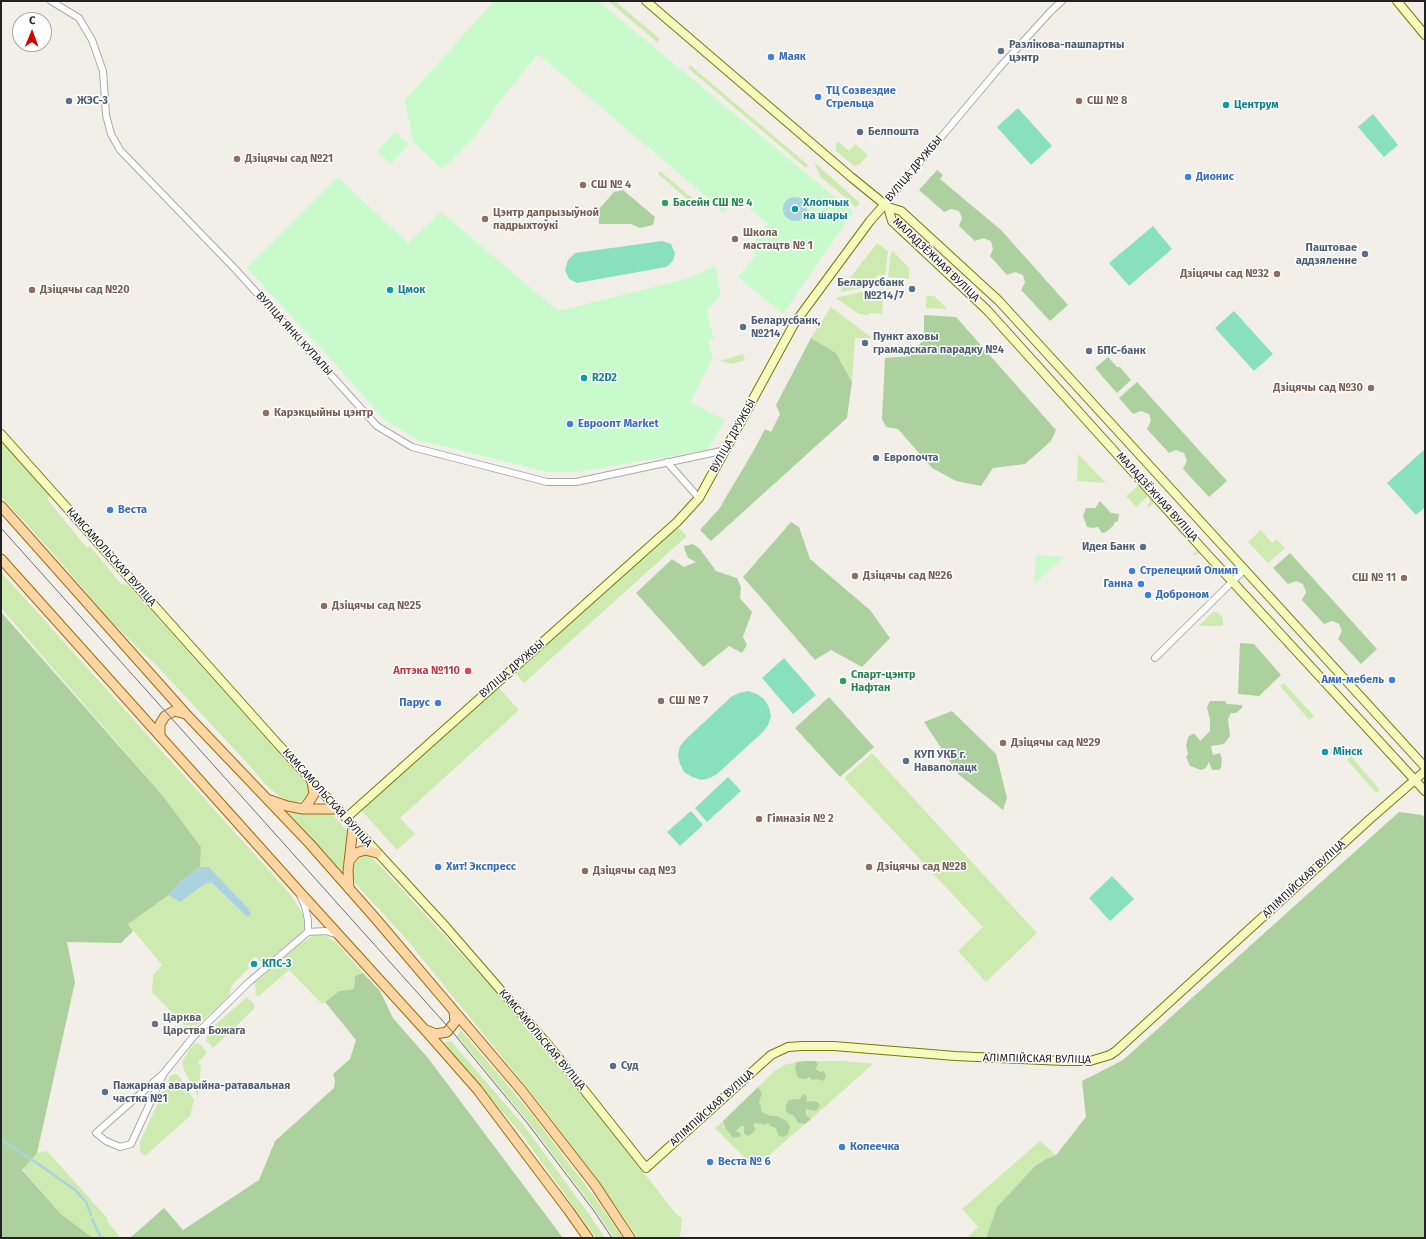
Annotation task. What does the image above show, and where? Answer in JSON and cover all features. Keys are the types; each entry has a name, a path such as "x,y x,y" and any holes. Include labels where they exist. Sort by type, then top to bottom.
{"main road":[{"path":"1,506 186,714 267,798 350,889 522,1091 595,1186 630,1238"},
{"path":"1,559 477,1089 588,1238"},
{"path":"160,736 160,724 164,716 174,711 186,714"},
{"path":"303,809 314,794 312,782"},
{"path":"267,798 287,806 303,809 337,809"},
{"path":"350,889 349,861 353,827"},
{"path":"349,861 356,853 365,850 377,852"},
{"path":"425,1030 436,1034 447,1032 455,1022 454,1011"}],"street":[{"name":"ВУЛІЦА ЯНКІ КУПАЛЫ","path":"51,1 79,18 92,40 103,71 106,115 111,134 120,150 236,270 377,426 412,447 547,482 576,482 726,450"},
{"name":"МАЛАДЗЁЖНАЯ ВУЛІЦА","path":"646,1 886,205 901,210 999,301 1425,767"},
{"name":"ВУЛІЦА ДРУЖБЫ","path":"346,818 677,522 699,498 794,324 870,221 886,205 1000,67 1062,1"},
{"path":"1397,1 1425,35"},
{"name":"МАЛАДЗЁЖНАЯ ВУЛІЦА","path":"886,205 892,221 988,310 1425,791"},
{"name":"КАМСАМОЛЬСКАЯ ВУЛІЦА","path":"1,434 312,782 446,927 550,1047 646,1168"},
{"path":"668,462 699,498"},
{"path":"1155,658 1245,569"},
{"name":"АЛІМПІЙСКАЯ ВУЛІЦА","path":"646,1168 771,1054 788,1048 802,1046 834,1046 955,1056 1064,1061 1090,1061 1110,1056 1370,819 1425,771"},
{"path":"297,889 305,906 308,920 308,932"},
{"path":"164,1072 132,1144 120,1147 106,1141 96,1133 164,1072 194,1036 248,983 308,932 326,931 341,937"}],"green space":[{"path":"494,1 598,1 853,212 783,314 738,277 756,255 749,248 768,224 737,198 723,213 715,204 538,54 503,97 474,138 442,169 413,142 405,100"},
{"path":"608,1 615,1 660,39 657,42"},
{"path":"690,65 808,165 806,168 688,68"},
{"path":"1018,108 1052,146 1031,165 997,127"},
{"path":"1373,114 1398,145 1384,157 1358,127"},
{"path":"395,132 409,144 391,164 377,151"},
{"path":"839,142 849,151 855,144 868,155 860,164 854,166 836,151 836,144"},
{"path":"814,162 860,203 856,207 820,176"},
{"path":"937,170 943,175 940,179 1001,230 1068,305 1050,321 1021,290 1025,283 1023,275 1015,272 1007,275 990,256 993,249 991,241 983,238 975,241 959,226 962,218 959,211 951,209 944,212 919,190"},
{"path":"660,171 698,203 695,206 658,174"},
{"path":"338,177 408,243 441,212 558,311 689,278 715,266 721,295 707,311 714,339 708,341 713,358 690,402 725,420 707,450 577,472 546,472 418,440 383,419 349,379 247,268"},
{"path":"623,190 655,217 653,225 640,228 631,224 599,224 599,209 614,192"},
{"path":"1153,226 1172,249 1129,286 1109,263"},
{"path":"662,241 671,244 675,253 673,261 666,267 577,283 569,279 565,270 568,260 575,253"},
{"path":"877,243 888,251 885,275 879,275 870,286 842,292 840,291"},
{"path":"893,251 909,268 909,279 888,277 891,253"},
{"path":"869,290 884,291 882,314 859,314 836,298"},
{"path":"926,296 934,296 946,307 945,309 926,308"},
{"path":"831,307 872,338 855,338 852,382 836,353 811,338"},
{"path":"1234,311 1273,354 1254,371 1215,328"},
{"path":"924,315 956,317 1056,430 1051,441 1025,464 993,468 981,486 956,481 932,468 898,429 886,427 882,419 885,358 910,356 924,339"},
{"path":"811,338 836,353 852,382 847,418 711,541 700,530 719,509 765,429 771,432 780,414 776,405"},
{"path":"743,354 745,360 732,364 720,361"},
{"path":"1108,357 1117,367 1120,367 1131,380 1117,393 1095,368"},
{"path":"1137,382 1227,481 1209,497 1183,469 1187,461 1184,453 1176,450 1169,453 1147,429 1151,421 1149,414 1141,411 1133,414 1119,398"},
{"path":"1,439 51,495 47,499 87,548 90,546 121,584 128,585 307,784 309,790 305,798 296,802 288,801 279,796 265,784 155,664 106,616 63,565 1,496"},
{"path":"1425,449 1425,507 1416,515 1387,483"},
{"path":"1078,454 1106,483 1077,481"},
{"path":"1138,486 1143,486 1147,491 1147,497 1136,507 1126,496"},
{"path":"1152,499 1201,552 1199,554 1191,556 1197,551 1154,503 1147,508 1150,500"},
{"path":"1100,501 1111,513 1119,514 1118,521 1114,523 1114,525 1106,532 1102,533 1098,527 1087,527 1083,516 1086,508 1095,508"},
{"path":"791,522 799,527 810,559 870,610 890,638 862,667 831,650 815,660 743,577"},
{"path":"675,528 680,529 687,536 524,683 515,673"},
{"path":"1261,530 1272,543 1277,539 1285,548 1268,563 1248,542"},
{"path":"693,544 700,549 716,571 737,578 741,587 740,598 752,612 743,637 747,645 742,653 729,646 703,667 636,593 672,559 684,567 696,562 688,558 684,546"},
{"path":"1290,553 1377,649 1361,664 1338,639 1342,631 1339,624 1332,621 1324,624 1302,600 1306,592 1303,584 1296,581 1288,584 1273,568"},
{"path":"1036,555 1064,557 1034,584"},
{"path":"1,572 291,895 304,916 306,929 263,964 255,956 247,965 249,968 232,985 229,996 199,1024 192,1026 184,1025 152,992 153,975 162,965 128,924 169,895 180,901 205,884 210,883 214,885 247,917 250,914 248,908 209,867 200,867 201,847 163,796 1,608"},
{"path":"1,612 163,796 201,847 200,867 180,882 169,895 128,924 133,931 121,943 67,942 75,982 37,1153 22,1170 61,1214 93,1238 1,1238"},
{"path":"1213,612 1217,612 1223,618 1223,626 1199,626"},
{"path":"1240,643 1254,644 1281,675 1259,696 1238,694"},
{"path":"784,658 816,695 793,714 762,678"},
{"path":"1284,683 1314,716 1309,720 1280,686"},
{"path":"499,688 519,710 400,818 415,834 397,850 361,810"},
{"path":"748,691 757,694 764,699 769,707 771,716 768,725 763,732 717,774 710,778 701,780 684,772 678,755 680,746 731,697"},
{"path":"829,697 874,747 840,777 795,728"},
{"path":"1210,701 1225,701 1227,704 1242,705 1242,708 1236,713 1231,713 1228,719 1230,736 1224,744 1211,746 1213,755 1220,753 1222,759 1221,768 1219,770 1212,770 1209,762 1206,768 1201,770 1190,766 1186,757 1188,754 1186,746 1188,737 1194,733 1200,741 1210,731 1210,720 1207,707"},
{"path":"952,711 996,754 1007,798 1003,810 958,774 924,722"},
{"path":"872,753 1037,933 986,982 958,951 983,927 844,778"},
{"path":"1351,756 1380,790 1376,793 1347,760"},
{"path":"728,777 741,791 707,822 695,808"},
{"path":"691,811 703,825 680,846 667,832"},
{"path":"287,812 332,814 348,832 343,873"},
{"path":"1399,812 1422,815 1425,818 1425,1238 986,1238 997,1207 1035,1166 1056,1155 1086,1117 1082,1081 1123,1060"},
{"path":"364,856 369,856 372,858 382,868 520,1018 549,1053 677,1215 682,1218 680,1238 638,1238 592,1172 529,1090 407,940 355,883 353,869 355,863"},
{"path":"1112,876 1134,899 1110,921 1089,898"},
{"path":"315,934 326,936 336,942 363,973 355,976 354,989 339,991 322,1004 289,970 258,997 256,995 255,983 299,945"},
{"path":"363,973 380,991 393,1018 428,1058 563,1238 130,1238 164,1208 183,1230 259,1180 275,1141 334,1088 335,1081 333,1074 350,1059 356,1040 325,1002 339,991 354,989 355,976"},
{"path":"247,997 254,1004 254,1009 213,1048 206,1040 208,1031"},
{"path":"461,1030 535,1118 623,1238 614,1238 595,1210 529,1123 457,1036"},
{"path":"451,1041 525,1127 605,1238 596,1238 520,1132 441,1043"},
{"path":"197,1043 200,1044 207,1053 198,1062 201,1066 198,1097 184,1070 182,1062 190,1049"},
{"path":"816,1061 846,1061 873,1064 811,1119 805,1115 806,1102 803,1095 797,1100 786,1112 794,1116 798,1123 805,1124 755,1168 715,1128 723,1121 726,1129 733,1138 736,1138 735,1131 741,1126 753,1126 755,1123 765,1125 768,1123 770,1126 776,1128 777,1116 771,1116 761,1111 759,1104 762,1093 758,1087 773,1072 784,1065 796,1062 795,1068 810,1077 824,1081 816,1069 818,1064"},
{"path":"816,1061 818,1064 816,1069 820,1072 824,1071 826,1076 824,1081 816,1079 812,1080 810,1077 805,1079 798,1078 795,1068 796,1062"},
{"path":"178,1074 194,1100 190,1116 145,1156 140,1151 140,1142 170,1076"},
{"path":"758,1087 762,1093 759,1104 761,1106 761,1111 787,1121 790,1127 788,1134 784,1137 779,1136 776,1128 770,1126 768,1123 765,1125 755,1123 753,1126 756,1129 753,1133 747,1136 744,1133 744,1127 741,1126 736,1131 739,1132 741,1136 733,1138 726,1129 723,1121"},
{"path":"803,1094 807,1097 806,1102 817,1102 820,1105 816,1111 806,1109 806,1115 811,1119 805,1124 798,1123 794,1116 786,1112 786,1105 789,1100 800,1099"},
{"path":"1040,1141 1056,1155 1035,1166 998,1207 986,1238 967,1238 978,1227 962,1209"},
{"path":"47,1151 108,1219 107,1221 121,1238 93,1238 61,1214 22,1169 37,1153"}],"water":[{"path":"795,197 804,200 807,209 804,218 795,221 786,218 783,209 786,200"},
{"path":"200,867 209,867 248,908 251,914 247,917 211,883 205,884 180,902 169,895 180,882"}],"waterway":[{"path":"1,1140 75,1190 86,1202 91,1215"},
{"path":"92,1219 101,1238"}],"tram line":[{"path":"1,528 450,1029 528,1124 594,1211 612,1238"}],"place":[{"name":"Разлікова-пашпартны цэнтр","path":"1001,51"},
{"name":"Маяк","path":"771,57"},
{"name":"ТЦ Созвездие Стрельца","path":"818,97"},
{"name":"ЖЭС-3","path":"69,101"},
{"name":"СШ № 8","path":"1079,101"},
{"name":"Центрум","path":"1226,105"},
{"name":"Белпошта","path":"860,132"},
{"name":"Дзіцячы сад №21","path":"237,159"},
{"name":"Дионис","path":"1188,177"},
{"name":"СШ № 4","path":"583,185"},
{"name":"Басейн СШ № 4","path":"665,203"},
{"name":"Хлопчык на шары","path":"795,209"},
{"name":"Цэнтр дапрызыўной падрыхтоўкі","path":"485,219"},
{"name":"Школа мастацтв № 1","path":"735,239"},
{"name":"Паштовае аддзяленне","path":"1365,254"},
{"name":"Дзіцячы сад №32","path":"1277,274"},
{"name":"Беларусбанк №214/7","path":"912,289"},
{"name":"Дзіцячы сад №20","path":"32,290"},
{"name":"Цмок","path":"390,290"},
{"name":"Беларусбанк, №214","path":"743,327"},
{"name":"Пункт аховы грамадскага парадку №4","path":"865,343"},
{"name":"БПС-банк","path":"1089,351"},
{"name":"R2D2","path":"584,378"},
{"name":"Дзіцячы сад №30","path":"1371,388"},
{"name":"Карэкцыйны цэнтр","path":"266,413"},
{"name":"Евроопт Market","path":"570,424"},
{"name":"Европочта","path":"876,458"},
{"name":"Веста","path":"110,510"},
{"name":"Идея Банк","path":"1143,547"},
{"name":"Стрелецкий Олимп","path":"1132,571"},
{"name":"Дзіцячы сад №26","path":"855,576"},
{"name":"СШ № 11","path":"1404,578"},
{"name":"Ганна","path":"1141,584"},
{"name":"Доброном","path":"1148,595"},
{"name":"Дзіцячы сад №25","path":"324,606"},
{"name":"Аптэка №110","path":"468,671"},
{"name":"Ами-мебель","path":"1392,680"},
{"name":"Спарт-цэнтр Нафтан","path":"843,681"},
{"name":"СШ № 7","path":"661,701"},
{"name":"Парус","path":"438,703"},
{"name":"Дзіцячы сад №29","path":"1003,743"},
{"name":"Мінск","path":"1325,752"},
{"name":"КУП УКБ г. Наваполацк","path":"906,761"},
{"name":"Гімназія № 2","path":"759,819"},
{"name":"Хит! Экспресс","path":"438,867"},
{"name":"Дзіцячы сад №28","path":"869,867"},
{"name":"Дзіцячы сад №3","path":"585,871"},
{"name":"КПС-3","path":"254,964"},
{"name":"Царква Царства Божага","path":"155,1024"},
{"name":"Суд","path":"613,1066"},
{"name":"Пажарная аварыйна-ратавальная частка №1","path":"105,1092"},
{"name":"Копеечка","path":"842,1147"},
{"name":"Веста № 6","path":"710,1162"}]}
